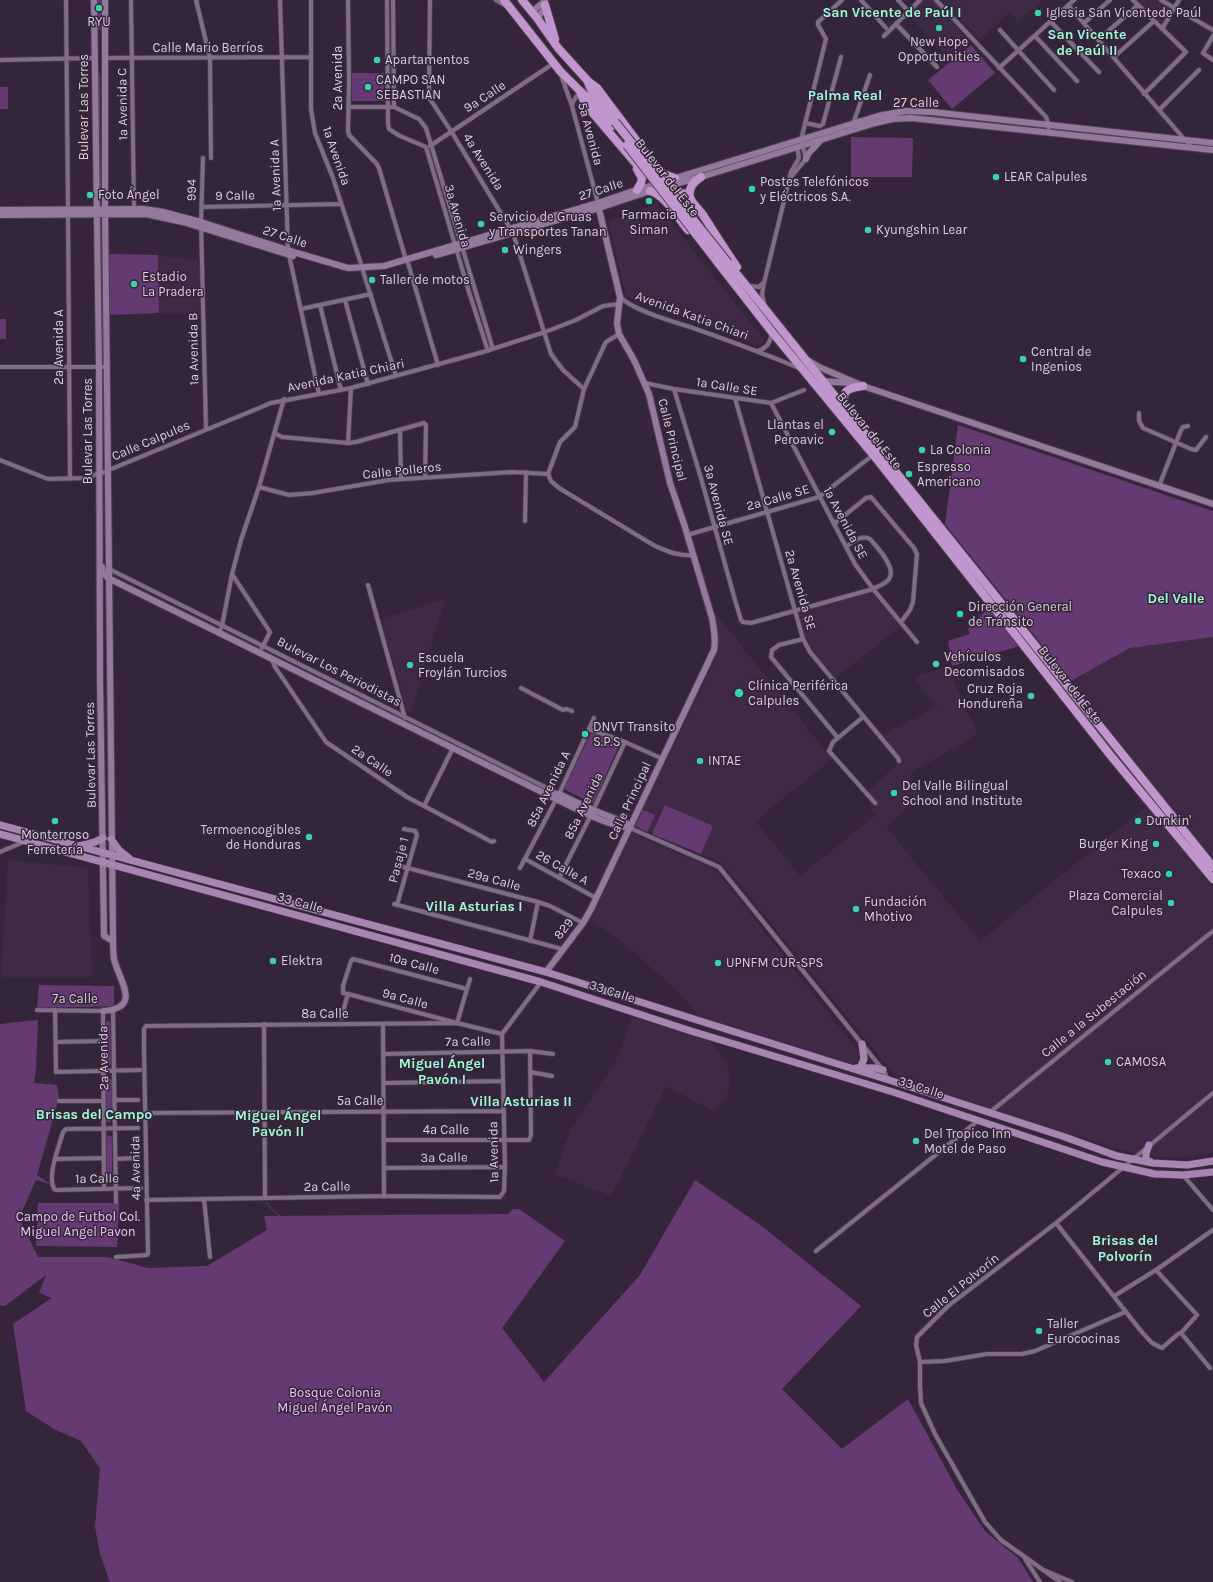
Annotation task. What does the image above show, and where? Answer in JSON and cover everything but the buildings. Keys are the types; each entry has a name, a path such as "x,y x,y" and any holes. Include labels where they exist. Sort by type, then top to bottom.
{"highway":[{"name":"Bulevar del Este","path":"504,0 560,70 613,124"},
{"name":"Bulevar del Este","path":"522,0 558,48 587,80 593,94 613,124 725,265 803,356 873,455 1111,756 1213,879"},
{"path":"545,2 558,48"},
{"path":"526,27 534,15"},
{"path":"587,80 597,88 654,164 663,174 675,178"},
{"path":"580,91 585,104 645,174 653,172 654,164"},
{"path":"628,155 642,178 637,190"},
{"path":"701,177 692,184 690,189 690,198 750,286 765,305 769,315"},
{"path":"650,191 660,195 726,278 758,314"},
{"path":"673,211 670,201 671,197 677,192 684,192 690,204 714,233"},
{"name":"Bulevar del Este","path":"725,265 772,332 811,380 872,444 1213,867"},
{"path":"841,410 846,391 849,388 861,385"},
{"path":"1065,698 1073,693"}],"main road":[{"name":"33 Calle","path":"0,825 546,972 889,1080 1062,1136 1102,1151 1152,1163 1187,1165 1213,1161"},
{"name":"33 Calle","path":"0,834 541,982 691,1031 924,1102 1124,1168 1154,1174 1182,1175 1213,1172"},
{"path":"77,846 91,843 103,838"},
{"path":"112,839 124,855 137,861"},
{"path":"860,1068 864,1059 862,1044"},
{"path":"852,1069 875,1068 883,1070"},
{"path":"841,1077 848,1076 881,1084 886,1083 889,1080 889,1084 917,1097 924,1102"},
{"path":"1048,1143 1071,1147 1089,1153 1102,1151"},
{"path":"1149,1145 1146,1153 1146,1160 1152,1163"}],"street":[{"name":"2a Avenida A","path":"66,0 70,479"},
{"name":"Bulevar Las Torres","path":"94,0 104,936 113,941"},
{"name":"Bulevar Las Torres","path":"105,0 105,208 113,941 114,959 126,992 125,1001 121,1006 113,1010"},
{"name":"1a Avenida C","path":"131,0 134,209"},
{"path":"196,0 210,58 210,158"},
{"name":"1a Avenida A","path":"280,0 288,252 319,394"},
{"name":"1a Avenida","path":"311,0 311,109 315,133 334,178 396,376"},
{"name":"2a Avenida","path":"348,0 348,130 349,134 379,168 438,365"},
{"path":"387,0 389,129 392,132 426,147"},
{"path":"393,0 394,107"},
{"name":"4a Avenida","path":"430,0 430,99 512,231 550,350 557,363 584,389"},
{"path":"496,0 512,10"},
{"path":"765,305 762,294 764,283 790,178 793,168 799,158 799,144 826,40 818,25 818,22 842,0"},
{"path":"861,0 886,28"},
{"path":"898,0 908,12"},
{"path":"884,36 920,0"},
{"path":"936,0 1046,117 1049,125 1049,132"},
{"path":"999,68 1074,0"},
{"path":"1084,24 1110,0"},
{"path":"1133,0 1186,52 1144,94"},
{"path":"1161,0 1213,30"},
{"path":"1162,29 1179,0"},
{"path":"534,15 542,13 545,2"},
{"path":"1068,5 1192,148"},
{"path":"1098,40 1138,5"},
{"path":"1114,57 1154,21"},
{"path":"1051,22 1099,72"},
{"path":"896,24 938,67"},
{"path":"1000,30 1054,90"},
{"path":"1035,36 1077,82"},
{"path":"1213,36 1203,53 1213,60"},
{"name":"Calle Mario Berríos","path":"106,58 310,57"},
{"path":"805,123 820,126 823,124 841,57"},
{"path":"0,60 95,58"},
{"name":"9a Calle","path":"426,147 554,63"},
{"name":"5a Avenida","path":"560,70 572,106 620,297"},
{"path":"1159,110 1199,70"},
{"path":"851,130 870,75"},
{"path":"572,106 580,91"},
{"path":"348,107 388,107"},
{"name":"3a Avenida","path":"388,107 394,107 419,119 430,136 431,145 458,247 488,351"},
{"path":"896,119 898,112"},
{"name":"27 Calle","path":"0,215 96,211 105,208 163,212 288,252 348,268 363,269 407,262 701,177 799,144 854,123 898,112 1049,132 1213,150"},
{"name":"27 Calle","path":"598,206 637,190 675,178 851,130 914,115 968,116 1213,143"},
{"path":"790,178 806,159 808,154 822,139"},
{"path":"799,144 806,159"},
{"name":"3a Avenida","path":"426,147 493,349"},
{"name":"994","path":"201,225 203,158"},
{"name":"9 Calle","path":"202,207 341,204"},
{"name":"27 Calle","path":"105,208 146,214 201,225"},
{"name":"27 Calle","path":"0,210 68,212"},
{"name":"1a Avenida B","path":"201,225 206,429"},
{"path":"750,286 759,287 764,283"},
{"path":"301,309 371,294"},
{"name":"Calle Principal","path":"596,898 714,650 714,630 693,555 670,483 649,394 645,383 619,334 617,323 620,297"},
{"name":"Avenida Katia Chiari","path":"620,297 627,303 646,311 758,351 802,369"},
{"path":"345,300 368,384"},
{"name":"Avenida Katia Chiari","path":"219,633 222,626 232,574 241,540 259,487 284,399 319,394 368,384 488,351 545,332 603,306 619,304"},
{"path":"320,305 341,390"},
{"name":"Avenida Katia Chiari","path":"758,351 767,347 770,343 772,332"},
{"path":"619,334 606,342 584,389 574,426 560,442 548,474 551,481 559,488 655,546 672,554 681,556 693,555"},
{"path":"803,356 819,367 861,385 1213,504"},
{"path":"0,367 107,366"},
{"path":"811,380 861,385"},
{"name":"1a Calle SE","path":"645,383 674,389 770,403 804,390"},
{"path":"348,443 351,388"},
{"name":"3a Avenida SE","path":"674,389 701,478 740,620 746,623 751,623 794,611"},
{"name":"2a Avenida SE","path":"735,398 803,639 810,652 899,761"},
{"name":"Calle Calpules","path":"0,460 42,478 84,478 99,474 206,429 284,399"},
{"name":"1a Avenida SE","path":"770,403 855,564 917,642"},
{"path":"1139,413 1139,421 1144,428 1176,443 1196,450 1206,438"},
{"path":"274,433 282,436 348,443 400,430 422,422 426,424 425,478"},
{"path":"1159,486 1182,427 1188,426"},
{"path":"400,430 401,479"},
{"name":"2a Calle SE","path":"687,535 819,497 873,455"},
{"path":"525,521 526,472"},
{"name":"Calle Polleros","path":"259,487 289,495 312,493 367,483 401,479 526,472 548,474"},
{"path":"834,524 866,498 871,497 914,548 917,560 913,602 910,610 902,622"},
{"path":"100,511 104,509 108,512"},
{"path":"794,611 873,588 885,583 889,579 891,572 889,564 868,537 860,538 846,547"},
{"path":"100,555 103,573 110,579"},
{"name":"Bulevar Los Periodistas","path":"109,569 263,646 453,748 550,796 558,797"},
{"path":"232,574 270,632 259,653"},
{"name":"Bulevar Los Periodistas","path":"110,579 259,653 405,721 558,797 592,813 626,823 630,828 719,867 883,1070 889,1080"},
{"path":"368,586 405,721"},
{"path":"803,639 779,644 772,650 771,657 838,738"},
{"name":"2a Calle","path":"272,659 275,667 326,742 407,797 492,842 494,841"},
{"path":"521,688 563,710 567,709 572,711"},
{"path":"863,717 838,738 831,745 829,751 874,803"},
{"name":"85a Avenida A","path":"520,868 558,797 594,718"},
{"path":"589,729 663,758"},
{"name":"85a Avenida","path":"559,878 592,813 625,742"},
{"path":"424,806 453,748"},
{"name":"Pasaje 1","path":"404,829 415,831 417,835 396,905 530,941"},
{"path":"103,838 112,839"},
{"path":"0,852 26,841"},
{"name":"26 Calle A","path":"525,859 596,898"},
{"name":"29a Calle","path":"396,865 538,902 550,906 583,923"},
{"name":"829","path":"546,972 583,923 596,898"},
{"path":"538,902 530,941 562,949"},
{"name":"Calle a la Subestación","path":"989,1113 1213,931"},
{"name":"10a Calle","path":"348,994 343,993 343,986 351,960 356,959 467,989"},
{"path":"457,1023 470,979"},
{"path":"502,1034 541,982"},
{"path":"341,1018 348,994"},
{"name":"9a Calle","path":"348,994 457,1023"},
{"name":"7a Calle","path":"37,1010 113,1010"},
{"path":"55,1010 56,1072 140,1070"},
{"name":"2a Avenida","path":"113,1010 116,1202"},
{"name":"2a Avenida","path":"102,1011 104,1189"},
{"name":"8a Calle","path":"146,1026 457,1023 502,1034"},
{"path":"264,1024 265,1198"},
{"path":"383,1024 384,1196"},
{"name":"4a Avenida","path":"116,1257 147,1255 148,1253 144,1049 144,1029 146,1026"},
{"name":"1a Avenida","path":"502,1034 505,1167 504,1191"},
{"path":"56,1042 103,1041"},
{"path":"530,1051 530,1072 552,1076"},
{"name":"7a Calle","path":"383,1054 530,1051 553,1054"},
{"name":"4a Calle","path":"384,1140 529,1140 531,1138 530,1072"},
{"path":"384,1083 503,1081"},
{"path":"1133,1159 1213,1093"},
{"path":"114,1100 138,1100"},
{"path":"59,1101 103,1101"},
{"name":"5a Calle","path":"145,1113 504,1111"},
{"path":"816,1251 980,1120"},
{"path":"104,1158 56,1159 64,1130 68,1128 138,1128"},
{"path":"115,1158 138,1158"},
{"name":"1a Calle","path":"56,1159 52,1178 52,1185 54,1189 141,1188"},
{"name":"Calle El Polvorín","path":"1024,1557 1002,1540 985,1522 935,1434 921,1403 920,1362 916,1345 916,1337 937,1316 1056,1223 1133,1159"},
{"name":"3a Calle","path":"384,1168 505,1167"},
{"path":"1182,1175 1213,1210"},
{"name":"2a Calle","path":"146,1200 384,1196 500,1197 504,1191"},
{"path":"204,1199 210,1257"},
{"path":"1056,1223 1125,1312 1152,1343 1162,1348 1181,1333 1197,1315 1156,1270"},
{"path":"1114,1296 1156,1270 1213,1230"},
{"path":"920,1362 987,1354 1022,1354 1035,1351 1125,1312"},
{"path":"1181,1333 1210,1368"},
{"path":"1024,1557 1060,1582"},
{"path":"1024,1557 1042,1582"},
{"path":"1042,1569 1072,1582"}],"shaded area":[{"name":"New Hope Opportunities","path":"922,0 932,0 970,42 950,60 907,14"},
{"path":"942,0 1043,0 1018,21 1010,13 980,39"},
{"path":"1140,0 1160,0 1173,7 1162,25 1138,3"},
{"path":"657,204 764,340 760,345 626,296 608,221"},
{"path":"158,255 199,261 200,314 159,313"},
{"path":"872,591 900,626 835,679 813,651 806,638 797,612"},
{"name":"Escuela Froylán Turcios","path":"445,599 411,712 407,711 381,619"},
{"path":"712,609 832,759 755,821 800,876 876,815 871,809 877,804 867,792 902,760 881,735 937,707 913,678 947,667 978,734 912,772 910,779 921,794 886,827 980,941 1147,806 1213,887 1213,1153 1189,1157 1155,1157 1132,1153 996,1112 897,1078 723,864 635,825 714,663 719,640"},
{"path":"1213,637 1213,861 1071,681 1130,648"},
{"name":"UPNFM CUR-SPS","path":"632,833 715,869 858,1051 861,1057 860,1061 856,1064 851,1064 700,1018 677,990 615,936 590,919"},
{"path":"8,860 88,868 92,977 1,977"},
{"path":"632,1015 706,1034 730,1071 728,1095 713,1111 666,1086 611,1196 554,1174 571,1128 617,1059"}],"green space":[{"path":"96,0 103,0 104,29 96,30"},
{"path":"971,45 995,73 952,109 928,80"},
{"path":"100,73 101,195 99,195"},
{"name":"CAMPO SAN SEBASTIAN","path":"352,73 384,73 384,101 352,101"},
{"path":"0,87 8,87 8,109 0,109"},
{"path":"851,137 913,138 912,177 851,177"},
{"name":"Estadio La Pradera","path":"109,254 158,255 159,313 110,315"},
{"path":"0,319 6,319 6,339 0,339"},
{"path":"958,425 1213,511 1213,637 1130,648 1071,681 945,524"},
{"path":"991,606 1020,646 952,666 948,641 970,634 968,629 974,625 977,619"},
{"path":"591,733 620,743 593,804 564,789"},
{"path":"665,805 713,826 701,854 652,834"},
{"path":"643,810 655,815 647,832 635,826"},
{"path":"39,985 114,986 114,1006 37,1008"},
{"name":"Bosque Colonia Miguel Ángel Pavón","path":"38,1020 34,1083 57,1085 59,1098 37,1175 52,1185 36,1180 19,1218 38,1257 108,1257 148,1268 207,1266 267,1230 264,1216 508,1214 513,1209 519,1209 565,1241 502,1328 544,1382 640,1275 695,1180 763,1227 861,1306 782,1389 842,1449 908,1399 958,1491 985,1531 1018,1558 1033,1582 110,1582 100,1554 95,1527 100,1468 81,1441 54,1429 26,1411 13,1324 52,1298 39,1293 46,1275 5,1306 0,1305 0,1024"},
{"path":"106,1022 110,1022 111,1064 109,1068 106,1065"},
{"path":"108,1077 112,1080 112,1120 109,1123 106,1121 106,1080"},
{"path":"109,1135 112,1137 112,1182 110,1185 107,1182 106,1137"},
{"name":"Campo de Futbol Col. Miguel Angel Pavon","path":"38,1203 119,1203 117,1247 36,1246"}],"waterway":[{"path":"267,1203 284,1221 288,1239 294,1252 310,1269 331,1282 354,1286 365,1284"}],"place":[{"name":"RYU","path":"99,8"},
{"name":"Iglesia San Vicentede Paúl","path":"1038,13"},
{"name":"New Hope Opportunities","path":"939,28"},
{"name":"Apartamentos","path":"377,60"},
{"name":"CAMPO SAN SEBASTIAN","path":"368,87"},
{"name":"LEAR Calpules","path":"996,177"},
{"name":"Postes Telefónicos y Eléctricos S.A.","path":"752,189"},
{"name":"Foto Ángel","path":"90,195"},
{"name":"Farmacia Siman","path":"649,201"},
{"name":"Servicio de Gruas y Transportes Tanan","path":"481,224"},
{"name":"Kyungshin Lear","path":"868,230"},
{"name":"Wingers","path":"505,250"},
{"name":"Taller de motos","path":"372,280"},
{"name":"Estadio La Pradera","path":"134,284"},
{"name":"Central de Ingenios","path":"1023,359"},
{"name":"Llantas el Peroavic","path":"832,432"},
{"name":"La Colonia","path":"922,450"},
{"name":"Espresso Americano","path":"909,474"},
{"name":"Dirección General de Tránsito","path":"960,614"},
{"name":"Vehículos Decomisados","path":"936,664"},
{"name":"Escuela Froylán Turcios","path":"410,665"},
{"name":"Clínica Periférica Calpules","path":"739,693"},
{"name":"Cruz Roja Hondureña","path":"1031,696"},
{"name":"DNVT Transito S.P.S","path":"585,734"},
{"name":"INTAE","path":"700,761"},
{"name":"Del Valle Bilingual School and Institute","path":"894,793"},
{"name":"Monterroso Ferretería","path":"55,821"},
{"name":"Dunkin'","path":"1138,821"},
{"name":"Termoencogibles de Honduras","path":"309,837"},
{"name":"Burger King","path":"1156,844"},
{"name":"Texaco","path":"1169,874"},
{"name":"Plaza Comercial Calpules","path":"1171,903"},
{"name":"Fundación Mhotivo","path":"856,909"},
{"name":"Elektra","path":"273,961"},
{"name":"UPNFM CUR-SPS","path":"718,963"},
{"name":"CAMOSA","path":"1108,1062"},
{"name":"Del Tropico Inn Motel de Paso","path":"916,1141"},
{"name":"Taller Eurococinas","path":"1039,1331"}],"district":[{"name":"San Vicente de Paúl I","path":"892,13"},
{"name":"San Vicente de Paúl II","path":"1087,44"},
{"name":"Palma Real","path":"845,96"},
{"name":"Del Valle","path":"1176,599"},
{"name":"Villa Asturias I","path":"474,907"},
{"name":"Miguel Ángel Pavón I","path":"442,1072"},
{"name":"Villa Asturias II","path":"521,1102"},
{"name":"Brisas del Campo","path":"94,1115"},
{"name":"Miguel Ángel Pavón II","path":"278,1124"},
{"name":"Brisas del Polvorín","path":"1125,1250"}]}
